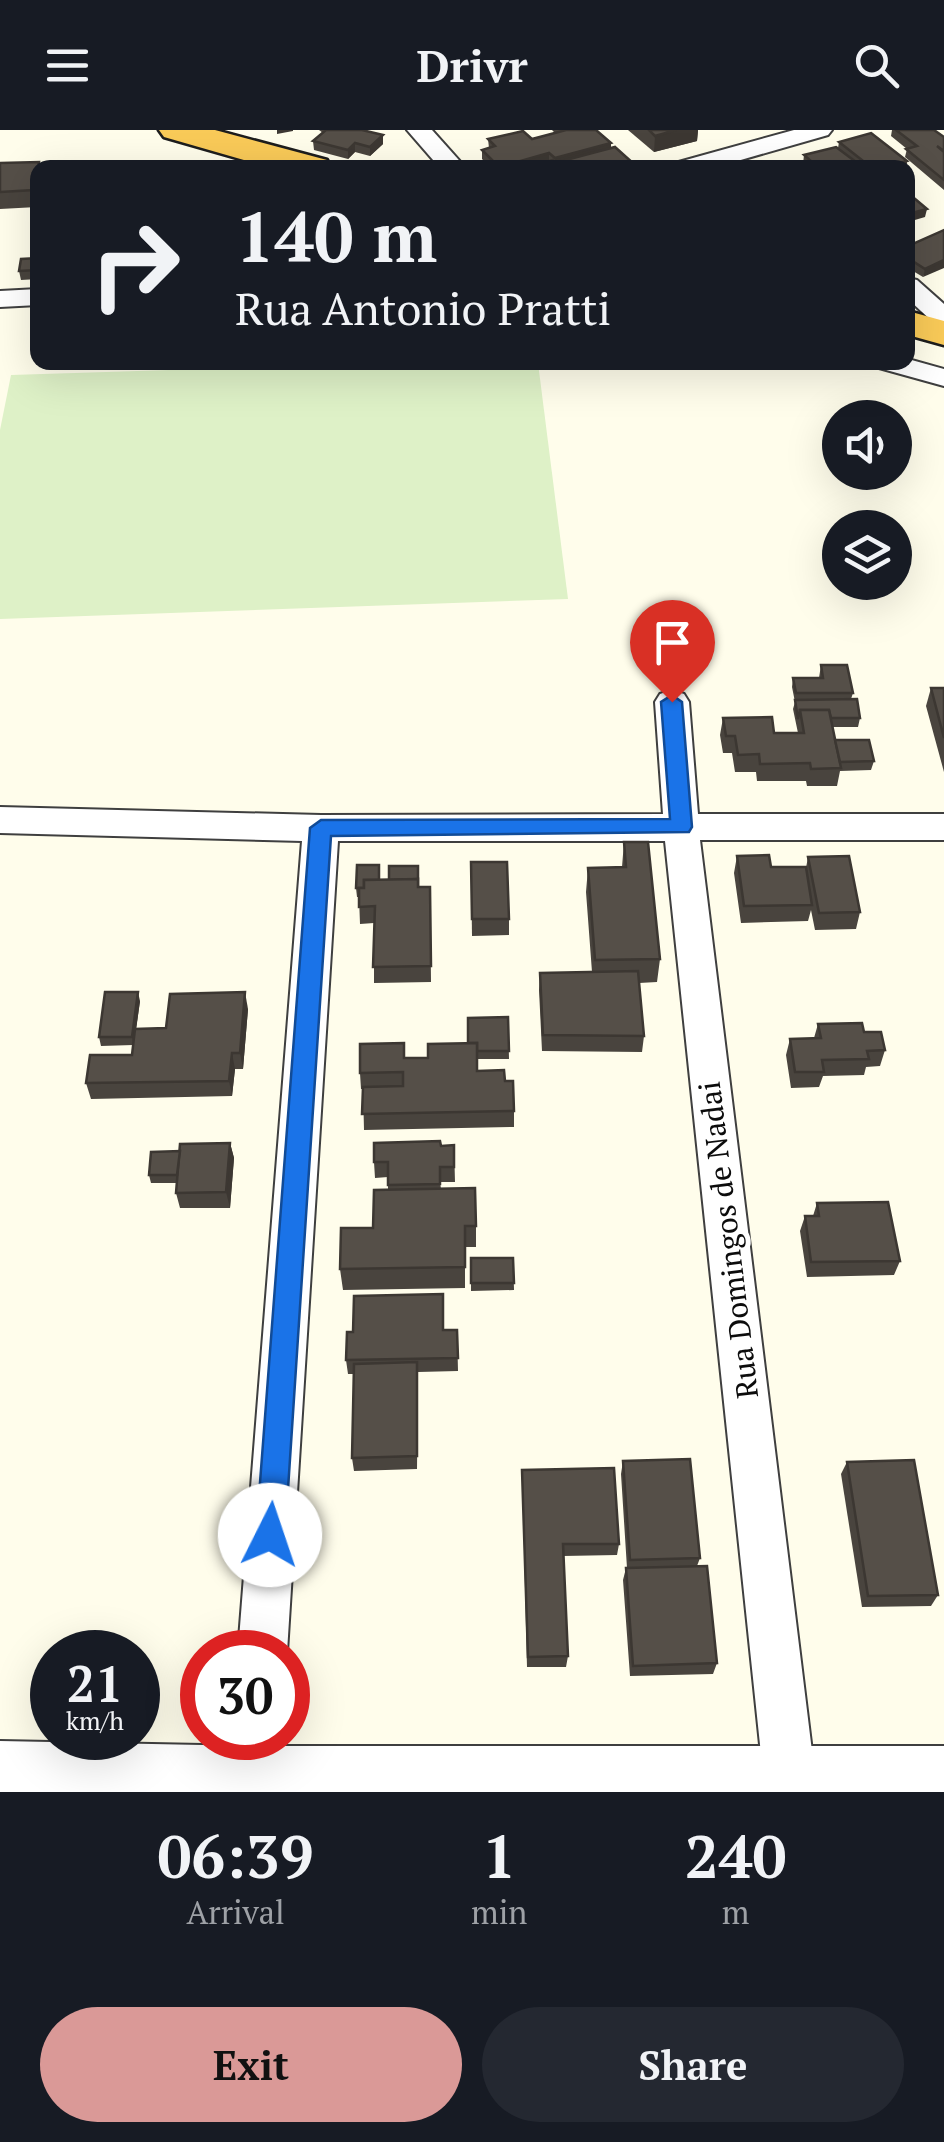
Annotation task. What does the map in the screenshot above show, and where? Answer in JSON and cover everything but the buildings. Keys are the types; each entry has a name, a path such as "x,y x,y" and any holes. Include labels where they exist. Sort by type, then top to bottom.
{"highway":[{"path":"176,130 285,160"},
{"path":"915,325 944,333"}],"street":[{"path":"419,130 447,160"},
{"path":"730,130 766,160"},
{"path":"708,160 820,130"},
{"path":"915,292 944,318"},
{"path":"0,299 30,297"},
{"path":"915,370 944,378"},
{"name":"Rua Domingos de Nadai","path":"672,702 681,827 790,1785"},
{"path":"0,820 321,828 944,827"},
{"path":"264,1630 321,828"},
{"path":"0,1773 221,1760"},
{"path":"295,1760 790,1785 944,1778"}],"green space":[{"path":"168,370 539,370 568,599 0,619 0,430 11,375"}],"route":[{"path":"270,1535 321,828 681,827 672,702"}]}
